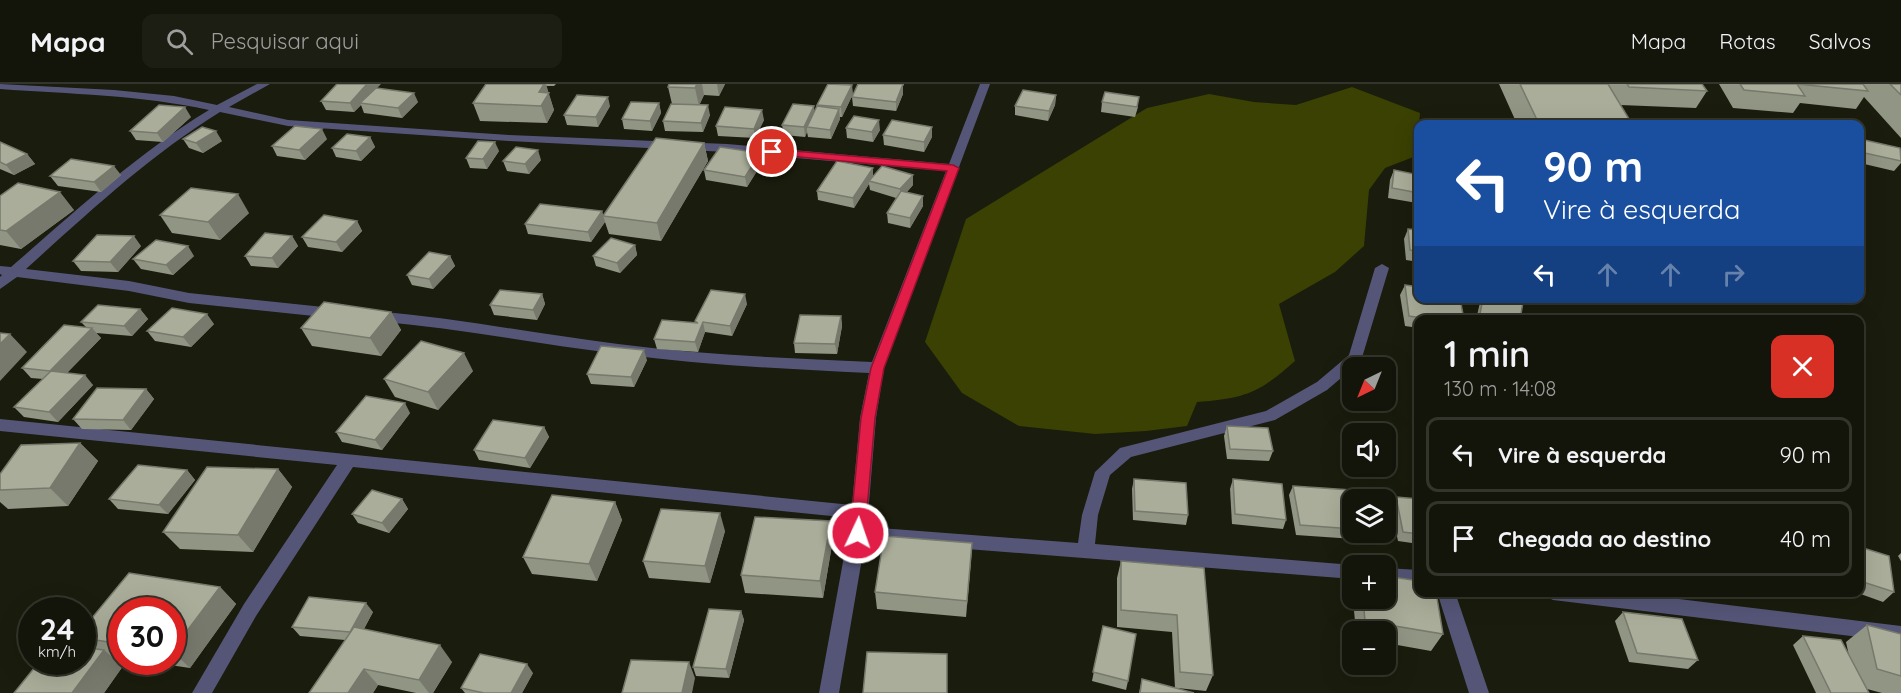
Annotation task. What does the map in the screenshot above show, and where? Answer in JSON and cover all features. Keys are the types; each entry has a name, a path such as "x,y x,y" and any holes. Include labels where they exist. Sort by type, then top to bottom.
{"street":[{"path":"0,284 157,148 214,109 265,84"},
{"path":"829,693 858,533 868,418 877,368 985,84"},
{"path":"0,86 174,99 288,123 509,138 727,148 953,168"},
{"path":"1085,552 1090,515 1103,472 1126,452 1270,416 1322,386 1356,357 1382,268"},
{"path":"0,270 129,286 189,298 444,322 616,349 701,359 877,368"},
{"path":"0,425 859,512"},
{"path":"202,693 250,610 350,459"},
{"path":"858,533 1342,572"},
{"path":"1396,576 1414,577"},
{"path":"1448,597 1479,693"},
{"path":"1594,597 1901,634"}],"green space":[{"path":"1352,87 1420,113 1419,120 1414,120 1414,157 1385,168 1369,190 1364,246 1335,272 1279,304 1295,361 1271,381 1250,392 1227,399 1197,402 1187,426 1146,431 1095,434 1019,426 962,393 925,342 966,219 1147,108 1209,94 1254,102 1296,105"}],"building":[{"path":"337,84 367,84 350,103 321,101"},
{"path":"486,84 544,84 539,92 549,93 541,106 473,103"},
{"path":"669,84 697,84 695,88 668,87"},
{"path":"828,84 852,85 841,107 817,105"},
{"path":"858,84 903,84 896,102 852,97"},
{"path":"1520,84 1608,84 1630,120 1537,120"},
{"path":"1627,84 1702,84 1707,91 1629,87"},
{"path":"1740,84 1797,84 1805,96 1744,90"},
{"path":"1797,84 1863,84 1868,91"},
{"path":"1890,84 1901,84 1901,95"},
{"path":"376,88 414,93 398,108 360,103"},
{"path":"1023,90 1056,95 1049,111 1015,106"},
{"path":"1105,92 1139,97 1137,107 1102,102"},
{"path":"577,95 608,97 596,117 564,115"},
{"path":"631,102 659,103 650,121 622,119"},
{"path":"671,104 708,105 701,123 663,121"},
{"path":"793,104 814,106 804,127 782,125"},
{"path":"159,105 185,107 157,133 130,131"},
{"path":"817,106 839,109 830,130 807,127"},
{"path":"725,107 762,110 754,129 716,126"},
{"path":"854,116 879,120 872,132 846,128"},
{"path":"892,120 932,127 924,142 883,135"},
{"path":"295,126 322,129 299,150 272,146"},
{"path":"202,127 216,131 196,143 183,139"},
{"path":"347,134 370,137 356,151 332,148"},
{"path":"656,138 704,143 657,223 603,216"},
{"path":"1864,140 1900,148 1901,161 1864,153"},
{"path":"478,141 495,142 483,159 466,158"},
{"path":"0,142 27,154 6,165 0,162"},
{"path":"516,147 538,150 525,164 503,161"},
{"path":"720,147 760,153 745,177 704,170"},
{"path":"71,159 114,166 94,182 50,176"},
{"path":"837,161 873,168 853,198 817,191"},
{"path":"882,166 913,175 900,189 869,181"},
{"path":"1394,170 1414,174 1414,192 1392,188"},
{"path":"18,183 60,192 6,231 0,230 0,196"},
{"path":"191,188 238,194 208,222 160,215"},
{"path":"901,191 923,196 910,218 887,213"},
{"path":"540,204 602,211 588,232 525,224"},
{"path":"324,215 357,221 336,242 302,237"},
{"path":"1408,229 1414,230 1414,250 1410,250"},
{"path":"265,233 292,236 272,258 245,256"},
{"path":"97,235 134,236 110,262 73,261"},
{"path":"611,238 635,245 617,263 593,256"},
{"path":"156,240 188,246 166,265 133,259"},
{"path":"429,252 450,256 429,279 407,275"},
{"path":"1405,285 1414,286 1414,303 1461,303 1463,315 1414,315 1409,316"},
{"path":"500,290 542,294 533,310 490,305"},
{"path":"711,290 745,294 730,326 703,322 695,342 654,339 662,320 698,323 695,321"},
{"path":"324,302 391,312 370,338 301,328"},
{"path":"1482,303 1523,303 1521,315 1480,315"},
{"path":"98,305 140,309 124,326 81,322"},
{"path":"172,308 207,314 183,337 147,331"},
{"path":"800,315 841,316 835,344 794,343"},
{"path":"64,325 92,328 50,371 22,368"},
{"path":"0,333 10,334 0,344"},
{"path":"421,341 464,353 428,392 384,379"},
{"path":"601,346 644,350 631,377 587,374"},
{"path":"51,371 85,375 49,412 14,407"},
{"path":"97,388 146,389 123,420 73,419"},
{"path":"366,396 405,403 375,440 336,432"},
{"path":"493,420 544,427 525,458 474,450"},
{"path":"1227,426 1268,428 1273,451 1230,449"},
{"path":"80,443 50,488 0,490 0,474 21,445"},
{"path":"138,465 187,470 159,505 109,499"},
{"path":"207,467 278,469 238,535 163,532"},
{"path":"1134,479 1186,483 1188,515 1135,511"},
{"path":"1233,479 1282,484 1286,520 1235,514"},
{"path":"1293,486 1342,489 1342,528 1300,525"},
{"path":"372,490 402,499 382,523 352,514"},
{"path":"552,495 615,502 589,564 523,557"},
{"path":"1396,497 1414,499 1414,533 1403,532"},
{"path":"661,509 720,513 705,566 643,561"},
{"path":"755,517 831,521 820,581 741,575"},
{"path":"884,536 972,543 967,601 875,592"},
{"path":"1864,548 1889,556 1894,592 1864,582"},
{"path":"1121,561 1204,568 1213,675 1180,672 1177,615 1121,610"},
{"path":"129,573 220,587 186,632 186,597 109,597"},
{"path":"1396,578 1414,580 1414,597 1437,597 1443,634 1396,626 1396,621 1365,621 1364,609 1396,609"},
{"path":"309,597 366,603 350,632 292,627"},
{"path":"108,598 108,642 96,640 96,613"},
{"path":"709,609 741,611 726,669 693,667"},
{"path":"1623,612 1682,619 1698,660 1637,653"},
{"path":"1867,625 1901,634 1901,676 1877,669"},
{"path":"1103,626 1136,634 1128,681 1093,672"},
{"path":"354,627 440,645 419,680 364,669 348,693 309,693"},
{"path":"1803,636 1841,640 1869,693 1831,693"},
{"path":"96,649 104,650 96,661"},
{"path":"867,652 947,654 947,693 863,693"},
{"path":"480,654 527,664 511,693 484,693 461,688"},
{"path":"631,660 689,662 682,693 622,693"},
{"path":"29,675 85,675 72,693 14,693"},
{"path":"1142,679 1194,693 1140,693"}],"route":[{"path":"772,152 953,168 877,368 868,418 858,533"}]}
